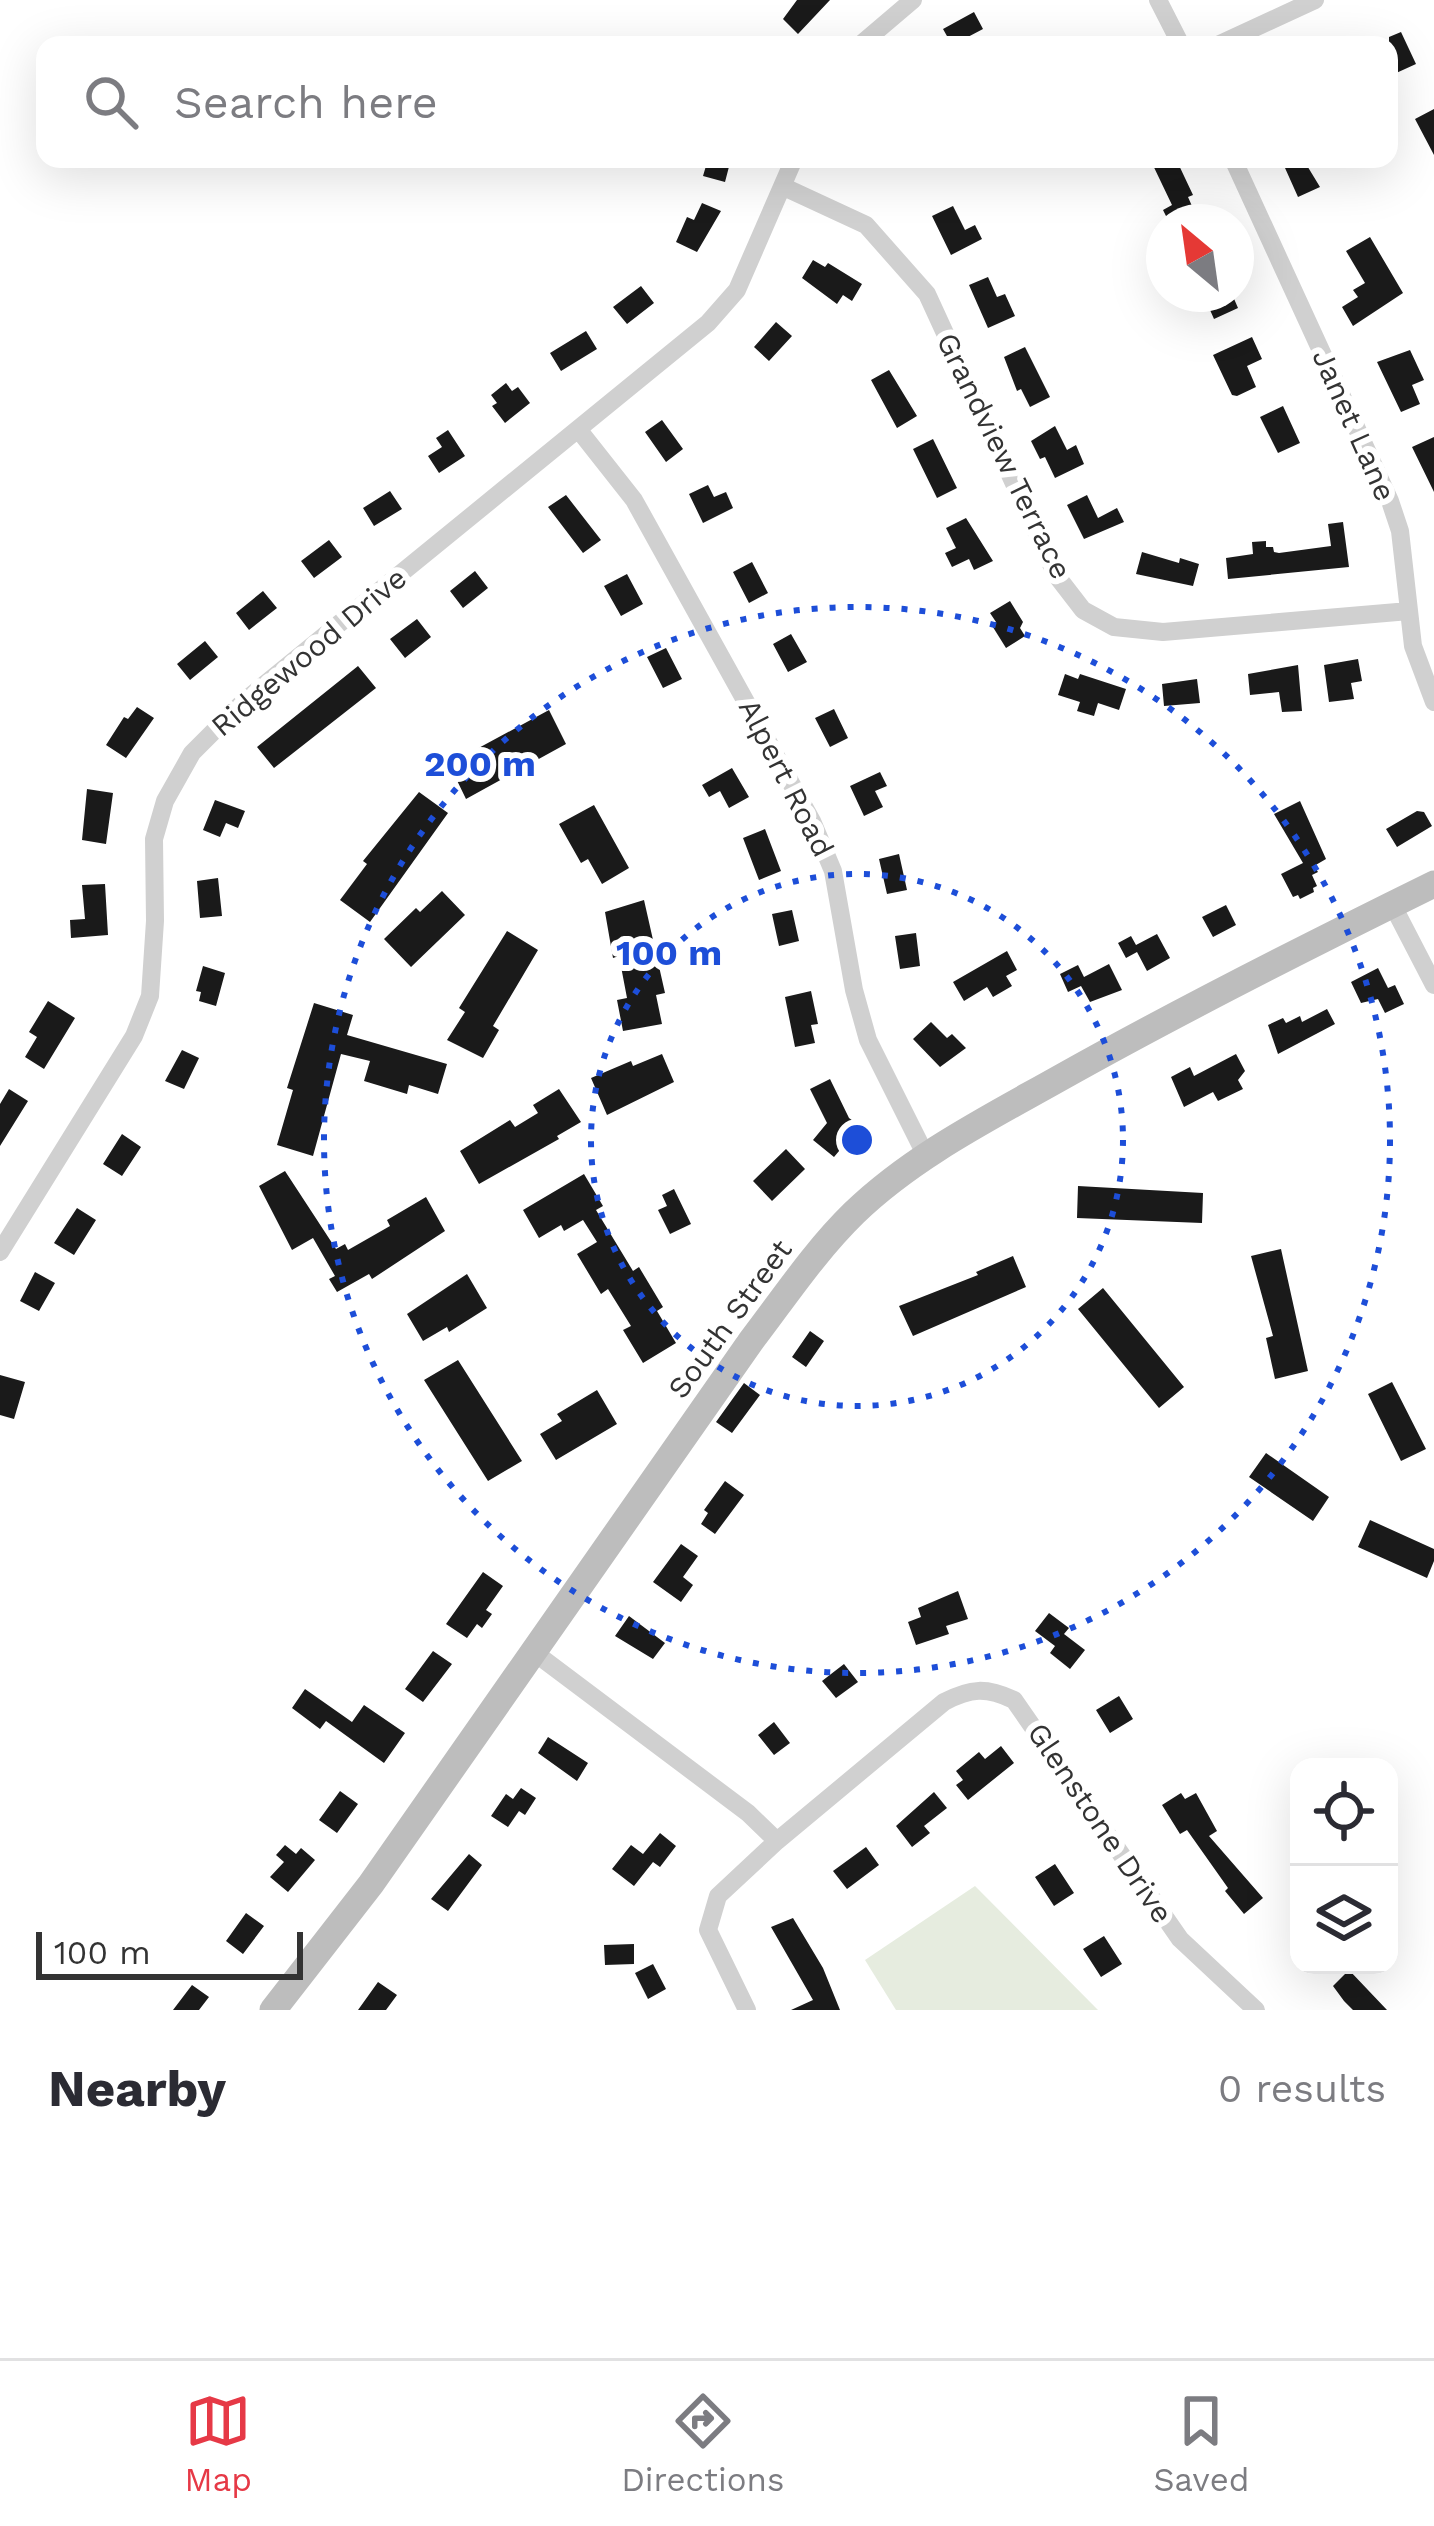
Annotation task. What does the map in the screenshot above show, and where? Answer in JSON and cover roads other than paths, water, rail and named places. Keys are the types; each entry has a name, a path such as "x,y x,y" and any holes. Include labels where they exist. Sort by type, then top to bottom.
{"street":[{"path":"871,36 913,0"},
{"path":"1158,0 1176,36"},
{"path":"1237,36 1315,0"},
{"name":"Ridgewood Drive","path":"0,1252 134,1036 150,996 154,839 165,801 192,753 242,703 708,323 737,290 791,168"},
{"name":"Janet Lane","path":"1237,168 1390,501 1400,531 1413,646 1434,702"},
{"name":"Grandview Terrace","path":"784,187 866,225 927,294 1056,575 1083,610 1114,627 1162,632 1409,611"},
{"name":"Alpert Road","path":"578,429 634,500 812,821 833,871 868,1040 926,1156"},
{"name":"South Street","path":"273,2010 371,1884 724,1379 853,1214 926,1156 1174,1014 1434,884"},
{"path":"1392,904 1434,985"},
{"path":"535,1653 778,1840 718,1896 708,1930 747,2010"},
{"name":"Glenstone Drive","path":"778,1840 944,1702 969,1690 990,1689 1014,1700 1030,1719 1180,1939 1256,2010"}]}
